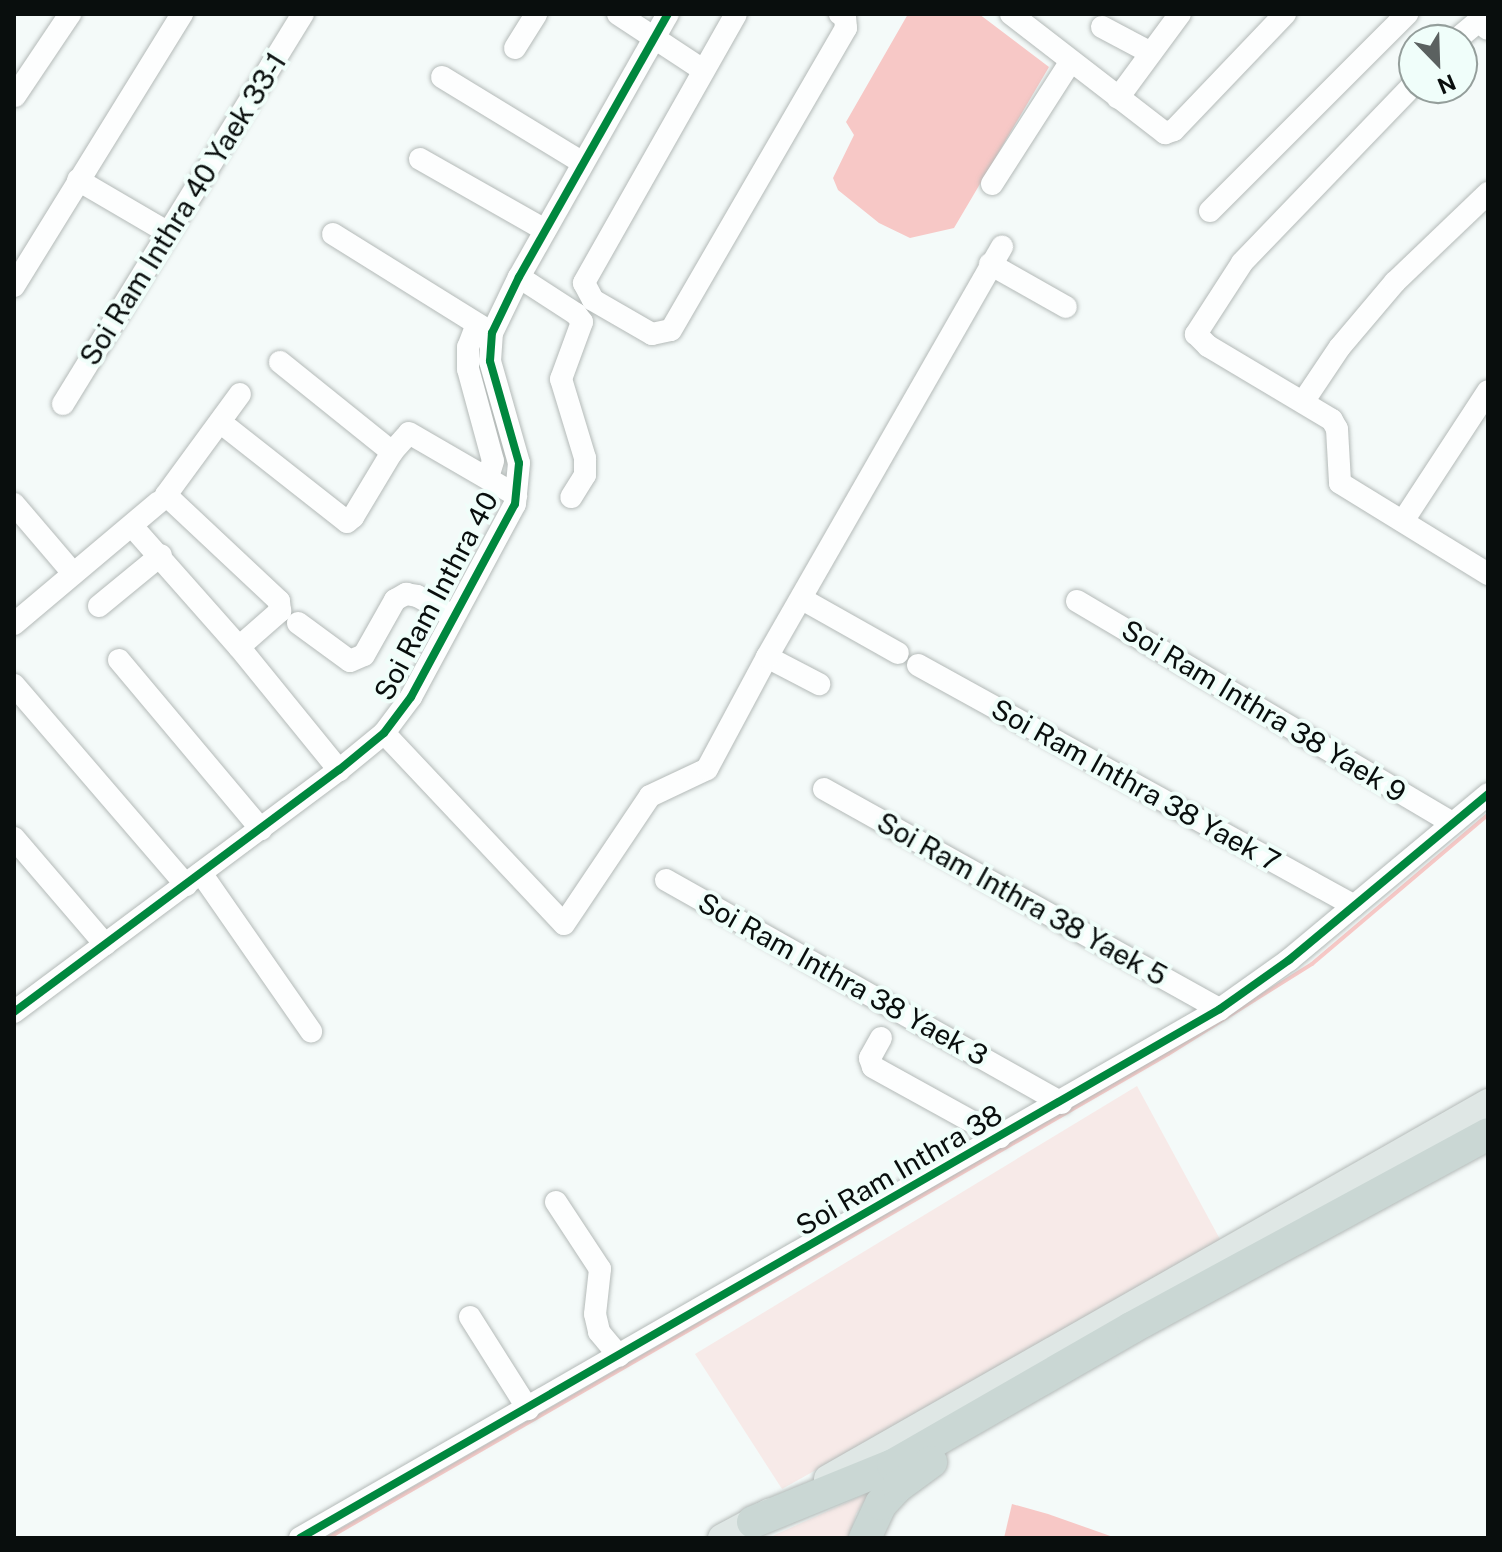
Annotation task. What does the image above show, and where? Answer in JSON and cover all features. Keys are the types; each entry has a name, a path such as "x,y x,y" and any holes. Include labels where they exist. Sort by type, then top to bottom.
{"highway":[{"path":"753,1522 893,1465 1123,1322 1488,1134"},
{"path":"865,1538 881,1504 918,1470 1082,1374 1488,1150"}],"main road":[{"path":"1123,1322 1408,1148 1488,1103"},
{"path":"722,1538 753,1522"}],"street":[{"path":"15,96 70,14"},
{"path":"14,286 182,14"},
{"name":"Soi Ram Inthra 40 Yaek 33-1","path":"63,404 303,14"},
{"path":"515,48 536,14"},
{"path":"618,14 703,70"},
{"name":"Soi Ram Inthra 40","path":"17,1004 105,944 339,770 384,733 411,697 515,504 519,463 490,361 484,328 519,277 668,14"},
{"path":"736,14 584,283 593,300 652,334 671,330 846,28 845,17 840,14"},
{"path":"1118,98 1180,14"},
{"path":"1023,17 1071,61 1165,133 1174,130 1285,14"},
{"path":"1210,211 1407,14"},
{"path":"1102,27 1151,53"},
{"path":"992,184 1071,61"},
{"path":"442,77 583,163"},
{"path":"1398,101 1242,263 1196,334 1208,346 1332,420 1337,429 1340,483 1488,574"},
{"path":"420,159 545,230"},
{"path":"78,180 167,232"},
{"path":"1303,402 1340,347 1395,282 1488,193"},
{"path":"333,234 484,328 468,347 468,369 493,461 488,477"},
{"path":"384,733 564,924 650,796 707,769 767,657 996,255 1066,307"},
{"path":"519,277 576,314 582,322 561,379 585,458 585,475 571,497"},
{"path":"280,362 392,452"},
{"path":"1403,521 1488,391"},
{"path":"239,647 280,611 279,601 166,495 240,394"},
{"path":"229,429 347,522 392,452 409,433 516,495"},
{"path":"14,624 159,502"},
{"path":"14,504 73,573"},
{"path":"139,534 161,555 239,647 339,770"},
{"path":"99,606 161,555"},
{"path":"298,623 350,661 364,655 395,600 406,594 417,596 453,616"},
{"path":"802,599 898,653"},
{"name":"Soi Ram Inthra 38 Yaek 9","path":"1077,601 1452,823"},
{"path":"767,657 819,684"},
{"path":"119,660 261,829"},
{"name":"Soi Ram Inthra 38 Yaek 7","path":"918,665 1354,906"},
{"path":"14,685 193,879 311,1031"},
{"name":"Soi Ram Inthra 38 Yaek 5","path":"824,789 1220,1009"},
{"name":"Soi Ram Inthra 38","path":"300,1538 1220,1009 1289,960 1488,794"},
{"path":"14,838 105,944"},
{"name":"Soi Ram Inthra 38 Yaek 3","path":"666,880 1061,1103"},
{"path":"881,1038 870,1058 873,1067 1000,1137"},
{"path":"556,1202 600,1269 595,1314 599,1332 619,1356"},
{"path":"470,1317 528,1409"}],"shaded area":[{"path":"908,14 979,14 1049,67 954,228 910,238 879,223 838,190 833,178 854,135 846,122"},
{"path":"1137,1086 1222,1243 782,1489 695,1354"},
{"path":"870,1492 856,1514 849,1538 768,1538"},
{"path":"1012,1504 1048,1514 1116,1538 1004,1538"}],"waterway":[{"path":"328,1538 1168,1054 1312,964 1488,815"}],"cycle path":[{"path":"14,1012 339,770 384,733 411,697 515,504 519,463 490,361 492,333 519,277 668,14"},
{"path":"300,1538 1220,1009 1289,960 1488,794"}]}
